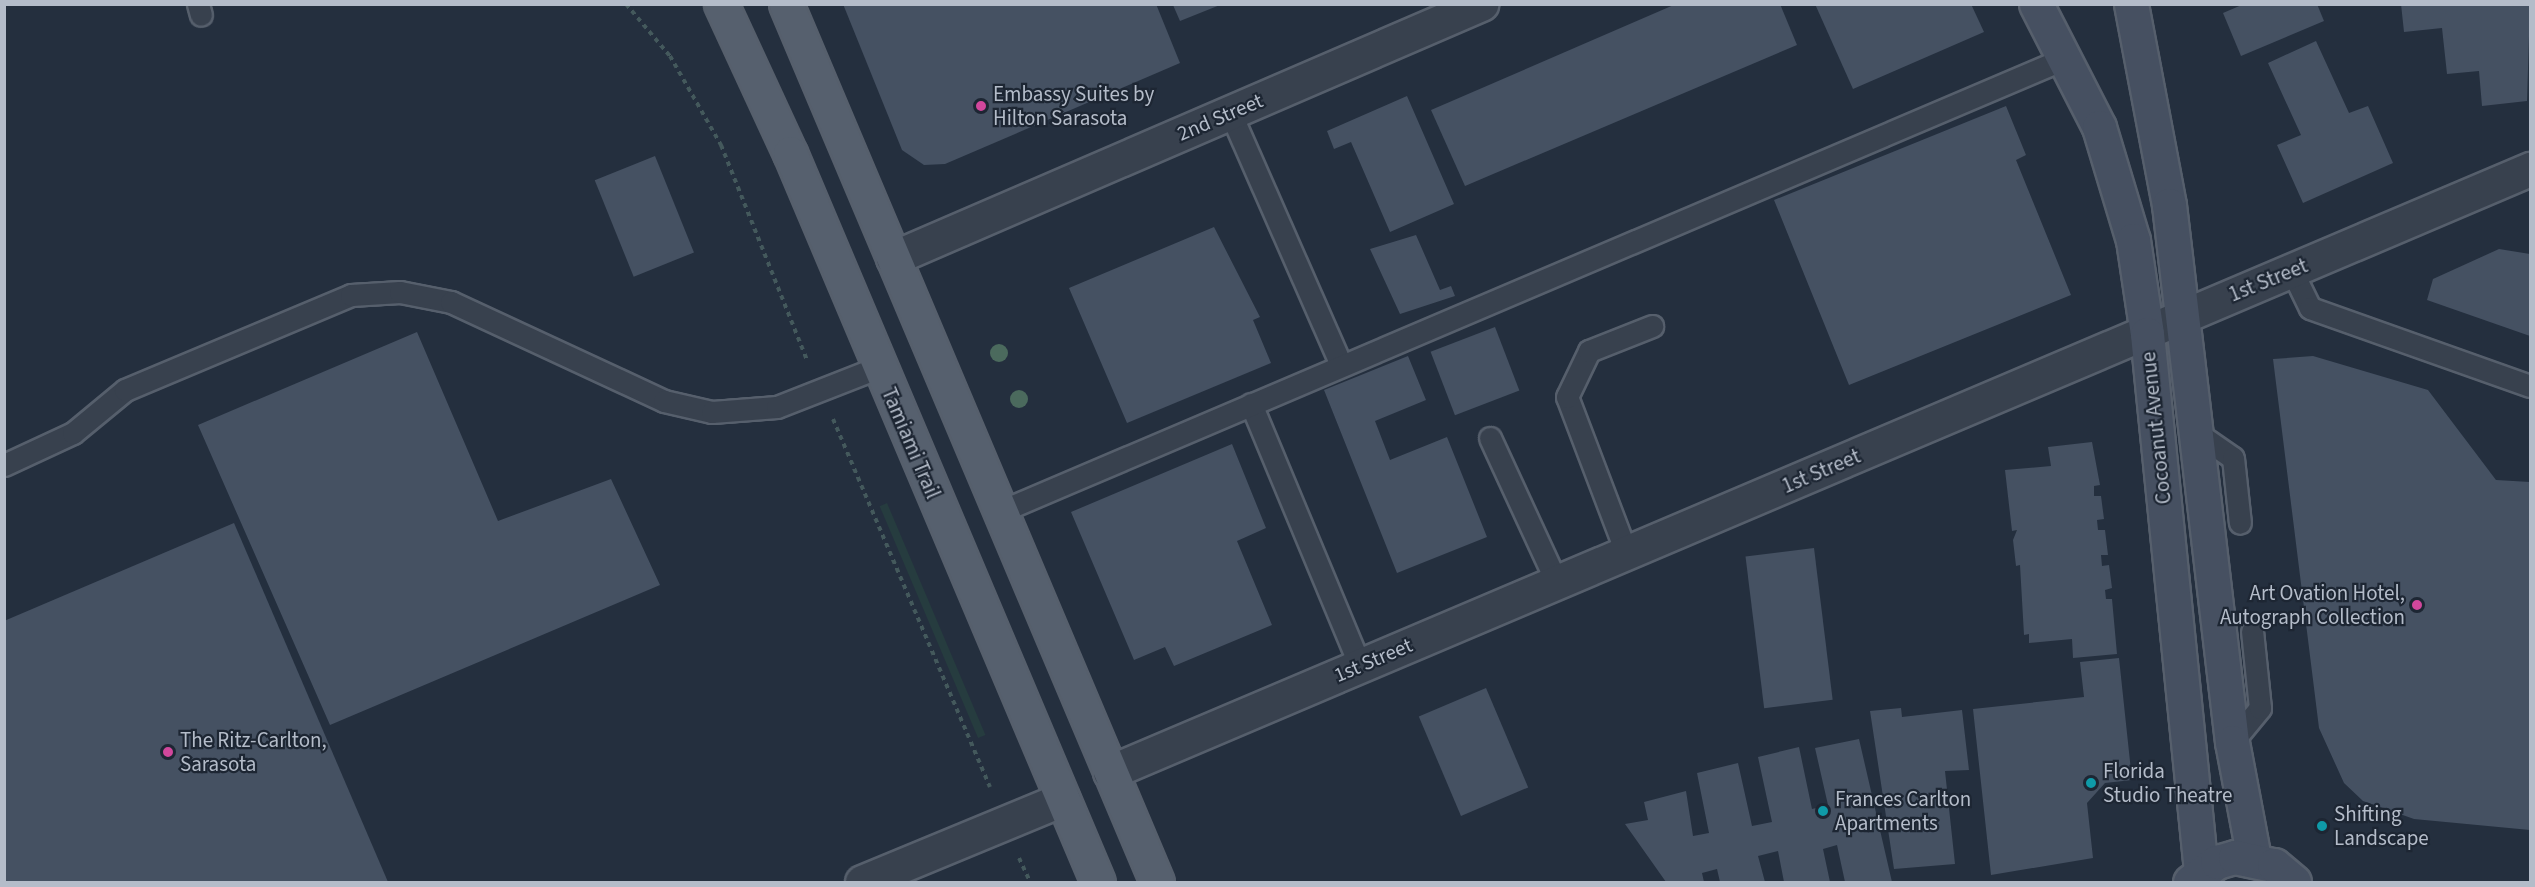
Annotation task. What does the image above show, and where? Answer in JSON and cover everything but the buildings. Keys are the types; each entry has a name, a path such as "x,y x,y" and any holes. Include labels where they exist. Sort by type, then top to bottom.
{"main road":[{"name":"Tamiami Trail","path":"721,4 879,367 1098,882"},
{"path":"786,4 1157,882"},
{"path":"796,4 804,47"}],"street":[{"name":"2nd Street","path":"893,258 1481,4"},
{"name":"Cocoanut Avenue","path":"2036,4 2061,60 2091,110 2115,170 2147,334 2196,877"},
{"name":"Cocoanut Avenue","path":"2131,4 2184,314 2194,431 2232,742 2253,858"},
{"name":"1st Street","path":"1110,772 1556,581 2147,334 2184,314 2292,271 2530,169"},
{"path":"861,882 1062,799"},
{"path":"2196,877 2235,857 2253,858 2274,865 2294,882"}],"lane":[{"path":"999,512 2061,60"},
{"path":"1230,112 1341,365"},
{"path":"2292,271 2310,308 2530,386"},
{"path":"4,465 74,433 96,408 125,390 351,295 400,292 451,302 664,401 693,409 755,411 821,392 879,367"},
{"path":"1626,552 1567,397 1589,351 1652,326"},
{"path":"1251,404 1359,666"},
{"path":"2194,431 2233,458 2240,523"},
{"path":"1490,438 1556,581"},
{"path":"2232,742 2260,708 2253,631"}],"path":[{"path":"627,4 670,56 720,145 821,392 1030,882"}],"green space":[{"path":"887,503 985,735 978,738 880,506"}],"place":[{"name":"Embassy Suites by Hilton Sarasota","path":"981,106"},
{"name":"Art Ovation Hotel, Autograph Collection","path":"2417,605"},
{"name":"The Ritz-Carlton, Sarasota","path":"168,752"},
{"name":"Florida Studio Theatre","path":"2091,783"},
{"name":"Frances Carlton Apartments","path":"1823,811"},
{"name":"Shifting Landscape","path":"2322,826"}]}
